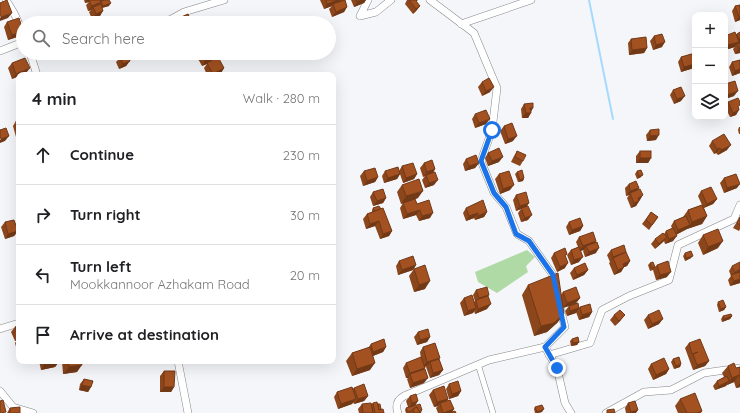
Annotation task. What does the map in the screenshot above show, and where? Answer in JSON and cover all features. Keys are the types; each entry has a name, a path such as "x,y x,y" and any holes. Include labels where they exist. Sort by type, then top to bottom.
{"street":[{"path":"6,0 16,17"},
{"path":"177,16 184,12 224,0"},
{"path":"368,0 360,16 376,12 392,0"},
{"path":"398,413 396,406 401,398 499,356 545,347 564,327 553,275 529,241 516,234 506,207 494,193 481,161 492,130 497,88 474,33 430,0"},
{"path":"461,24 531,0"},
{"path":"0,52 16,45"},
{"path":"32,60 36,72"},
{"path":"550,356 590,343 602,310 629,296 669,280 678,245 734,219 740,205"},
{"path":"0,329 16,324"},
{"path":"545,347 557,368 565,403 571,413"},
{"path":"179,364 188,413"},
{"path":"478,364 494,413"},
{"path":"606,413 644,392 671,390 704,372 740,368"},
{"path":"0,391 13,407 32,413"}],"green space":[{"path":"527,250 535,257 526,266 528,272 497,293 478,282 475,272"}],"building":[{"path":"7,0 12,13 1,17 0,3"},
{"path":"100,0 101,2 92,6 89,1"},
{"path":"109,0 111,3 103,6 101,1"},
{"path":"326,0 338,0 327,4"},
{"path":"345,0 347,7 336,12 333,4"},
{"path":"409,0 417,0 416,1 420,6 416,9"},
{"path":"101,4 103,11 96,14 93,7"},
{"path":"740,5 740,17 739,17 735,6"},
{"path":"16,19 16,34 12,35 7,22"},
{"path":"735,32 739,42 728,45 728,35"},
{"path":"740,32 740,39 739,40 737,34"},
{"path":"662,34 665,42 656,45 654,36"},
{"path":"646,37 647,48 632,50 631,39"},
{"path":"740,43 740,49 739,49 737,44"},
{"path":"692,54 692,65 684,67 681,57"},
{"path":"20,60 26,60 30,68 21,72 16,72 16,74 12,63"},
{"path":"121,60 130,60 130,61 123,64"},
{"path":"212,60 220,60 224,68 217,72 212,72 207,63"},
{"path":"740,60 740,69 735,71 732,62"},
{"path":"489,78 494,87 486,91 482,82"},
{"path":"735,81 738,91 728,95 728,83"},
{"path":"681,87 685,96 677,99 673,90"},
{"path":"738,98 740,102 740,105 738,106 739,110 733,113 728,102"},
{"path":"533,103 533,108 530,108 531,113 526,113 524,104"},
{"path":"486,110 490,119 479,123 475,114"},
{"path":"512,123 517,136 508,139 504,126"},
{"path":"6,128 9,136 1,139 0,130"},
{"path":"659,129 659,135 650,136 650,130"},
{"path":"724,134 731,145 721,150 720,148 717,149 712,141"},
{"path":"499,148 503,157 492,161 488,153"},
{"path":"517,151 526,155 523,161 515,157"},
{"path":"640,151 651,151 651,158 640,158"},
{"path":"476,155 479,163 469,166 466,159"},
{"path":"432,160 435,169 427,172 424,163"},
{"path":"413,163 417,174 406,178 402,166"},
{"path":"398,167 400,174 388,178 385,171"},
{"path":"375,168 378,177 367,181 364,171"},
{"path":"522,170 524,178 520,180 517,172"},
{"path":"641,170 643,175 639,176 637,171"},
{"path":"509,171 514,185 503,189 499,174"},
{"path":"435,172 438,180 429,183 426,175"},
{"path":"736,174 740,184 727,188 724,178"},
{"path":"419,179 423,191 406,196 402,185"},
{"path":"636,181 639,188 630,191 629,184"},
{"path":"711,187 717,199 707,204 701,191"},
{"path":"383,189 386,198 377,201 373,192"},
{"path":"640,189 643,195 638,198 639,201 634,203 630,193"},
{"path":"526,192 529,203 520,206 516,195"},
{"path":"415,199 417,204 429,200 433,213 422,216 420,210 407,214 403,203"},
{"path":"483,200 487,212 478,216 478,213 469,216 466,208"},
{"path":"702,205 707,216 692,222 688,210"},
{"path":"379,206 381,209 375,211 373,208"},
{"path":"528,206 532,215 525,218 521,208"},
{"path":"383,208 392,231 383,234 379,221 370,224 367,214"},
{"path":"651,212 658,217 652,225 646,220"},
{"path":"686,216 690,225 678,230 674,221"},
{"path":"740,217 740,225 737,223"},
{"path":"580,218 583,226 572,230 569,222"},
{"path":"14,220 16,232 8,234 5,222"},
{"path":"673,228 677,236 669,239 666,231"},
{"path":"718,229 723,241 708,247 703,235"},
{"path":"593,232 596,241 583,246 579,237"},
{"path":"663,233 667,237 659,244 655,239"},
{"path":"597,242 599,248 589,252 586,246"},
{"path":"624,245 626,252 613,257 611,250"},
{"path":"579,247 583,257 574,260 571,250"},
{"path":"565,248 567,254 565,255 568,263 560,267 554,253"},
{"path":"691,251 693,256 686,258 685,253"},
{"path":"626,252 630,261 623,264 624,267 618,270 613,258"},
{"path":"413,256 416,265 402,270 399,261"},
{"path":"668,261 671,272 660,275 657,265"},
{"path":"653,262 655,267 652,268 650,263"},
{"path":"740,262 740,269 735,272 732,266"},
{"path":"585,263 588,270 577,275 574,268"},
{"path":"425,265 430,281 419,285 414,269"},
{"path":"740,272 740,279 734,281 731,275"},
{"path":"558,273 564,314 554,323 541,326 528,285"},
{"path":"487,287 489,295 479,298 476,290"},
{"path":"576,287 580,298 567,303 563,292"},
{"path":"472,295 476,308 468,311 464,298"},
{"path":"488,296 491,304 478,309 476,300"},
{"path":"723,300 726,307 721,309 718,302"},
{"path":"578,303 579,308 570,311 569,306"},
{"path":"590,304 592,312 582,315 580,307"},
{"path":"620,310 625,315 619,321 614,315"},
{"path":"659,310 663,319 652,324 648,315"},
{"path":"731,314 732,316 724,319 723,316"},
{"path":"428,329 430,337 420,340 418,332"},
{"path":"578,337 579,342 573,343 572,339"},
{"path":"384,339 386,347 373,352 371,344"},
{"path":"700,339 709,361 697,365 693,354 698,352 692,354 689,343"},
{"path":"435,343 440,358 427,362 423,347"},
{"path":"370,347 375,363 357,369 352,353"},
{"path":"421,357 425,368 410,373 406,363"},
{"path":"679,357 681,364 676,366 673,359"},
{"path":"664,358 669,369 656,375 651,364"},
{"path":"439,359 443,370 433,373 430,362"},
{"path":"734,363 736,368 740,367 740,378 739,375 732,378 728,366"},
{"path":"68,364 82,365 69,367"},
{"path":"425,369 428,378 413,383 410,374"},
{"path":"164,371 175,371 174,387 164,387"},
{"path":"727,376 729,381 719,386 717,381"},
{"path":"84,379 93,381 91,387 82,385"},
{"path":"458,381 461,391 452,394 449,384"},
{"path":"364,384 368,396 358,399 354,388"},
{"path":"444,386 448,399 437,402 433,390"},
{"path":"352,387 356,399 341,404 337,392"},
{"path":"695,393 702,411 697,413 687,413 680,399"},
{"path":"416,394 418,401 412,403 410,396"},
{"path":"3,400 6,412 0,413 0,401"},
{"path":"450,400 454,409 443,413 440,403"},
{"path":"635,401 638,410 631,412 628,403"},
{"path":"377,402 379,410 383,409 384,413 375,413 373,403"},
{"path":"371,403 373,413 363,413 362,404"},
{"path":"378,404 380,404 381,409 379,410"},
{"path":"420,404 422,410 419,412 417,407 408,412 406,408"},
{"path":"542,405 544,409 537,412 535,407"},
{"path":"20,407 20,413 10,413 10,408"},
{"path":"417,407 420,413 414,413 413,409"},
{"path":"614,409 615,413 607,413 607,410"}],"waterway":[{"path":"589,0 613,119"}],"route":[{"path":"492,130 481,161 494,193 506,207 516,234 529,241 553,275 564,327 545,347 557,368"}]}
